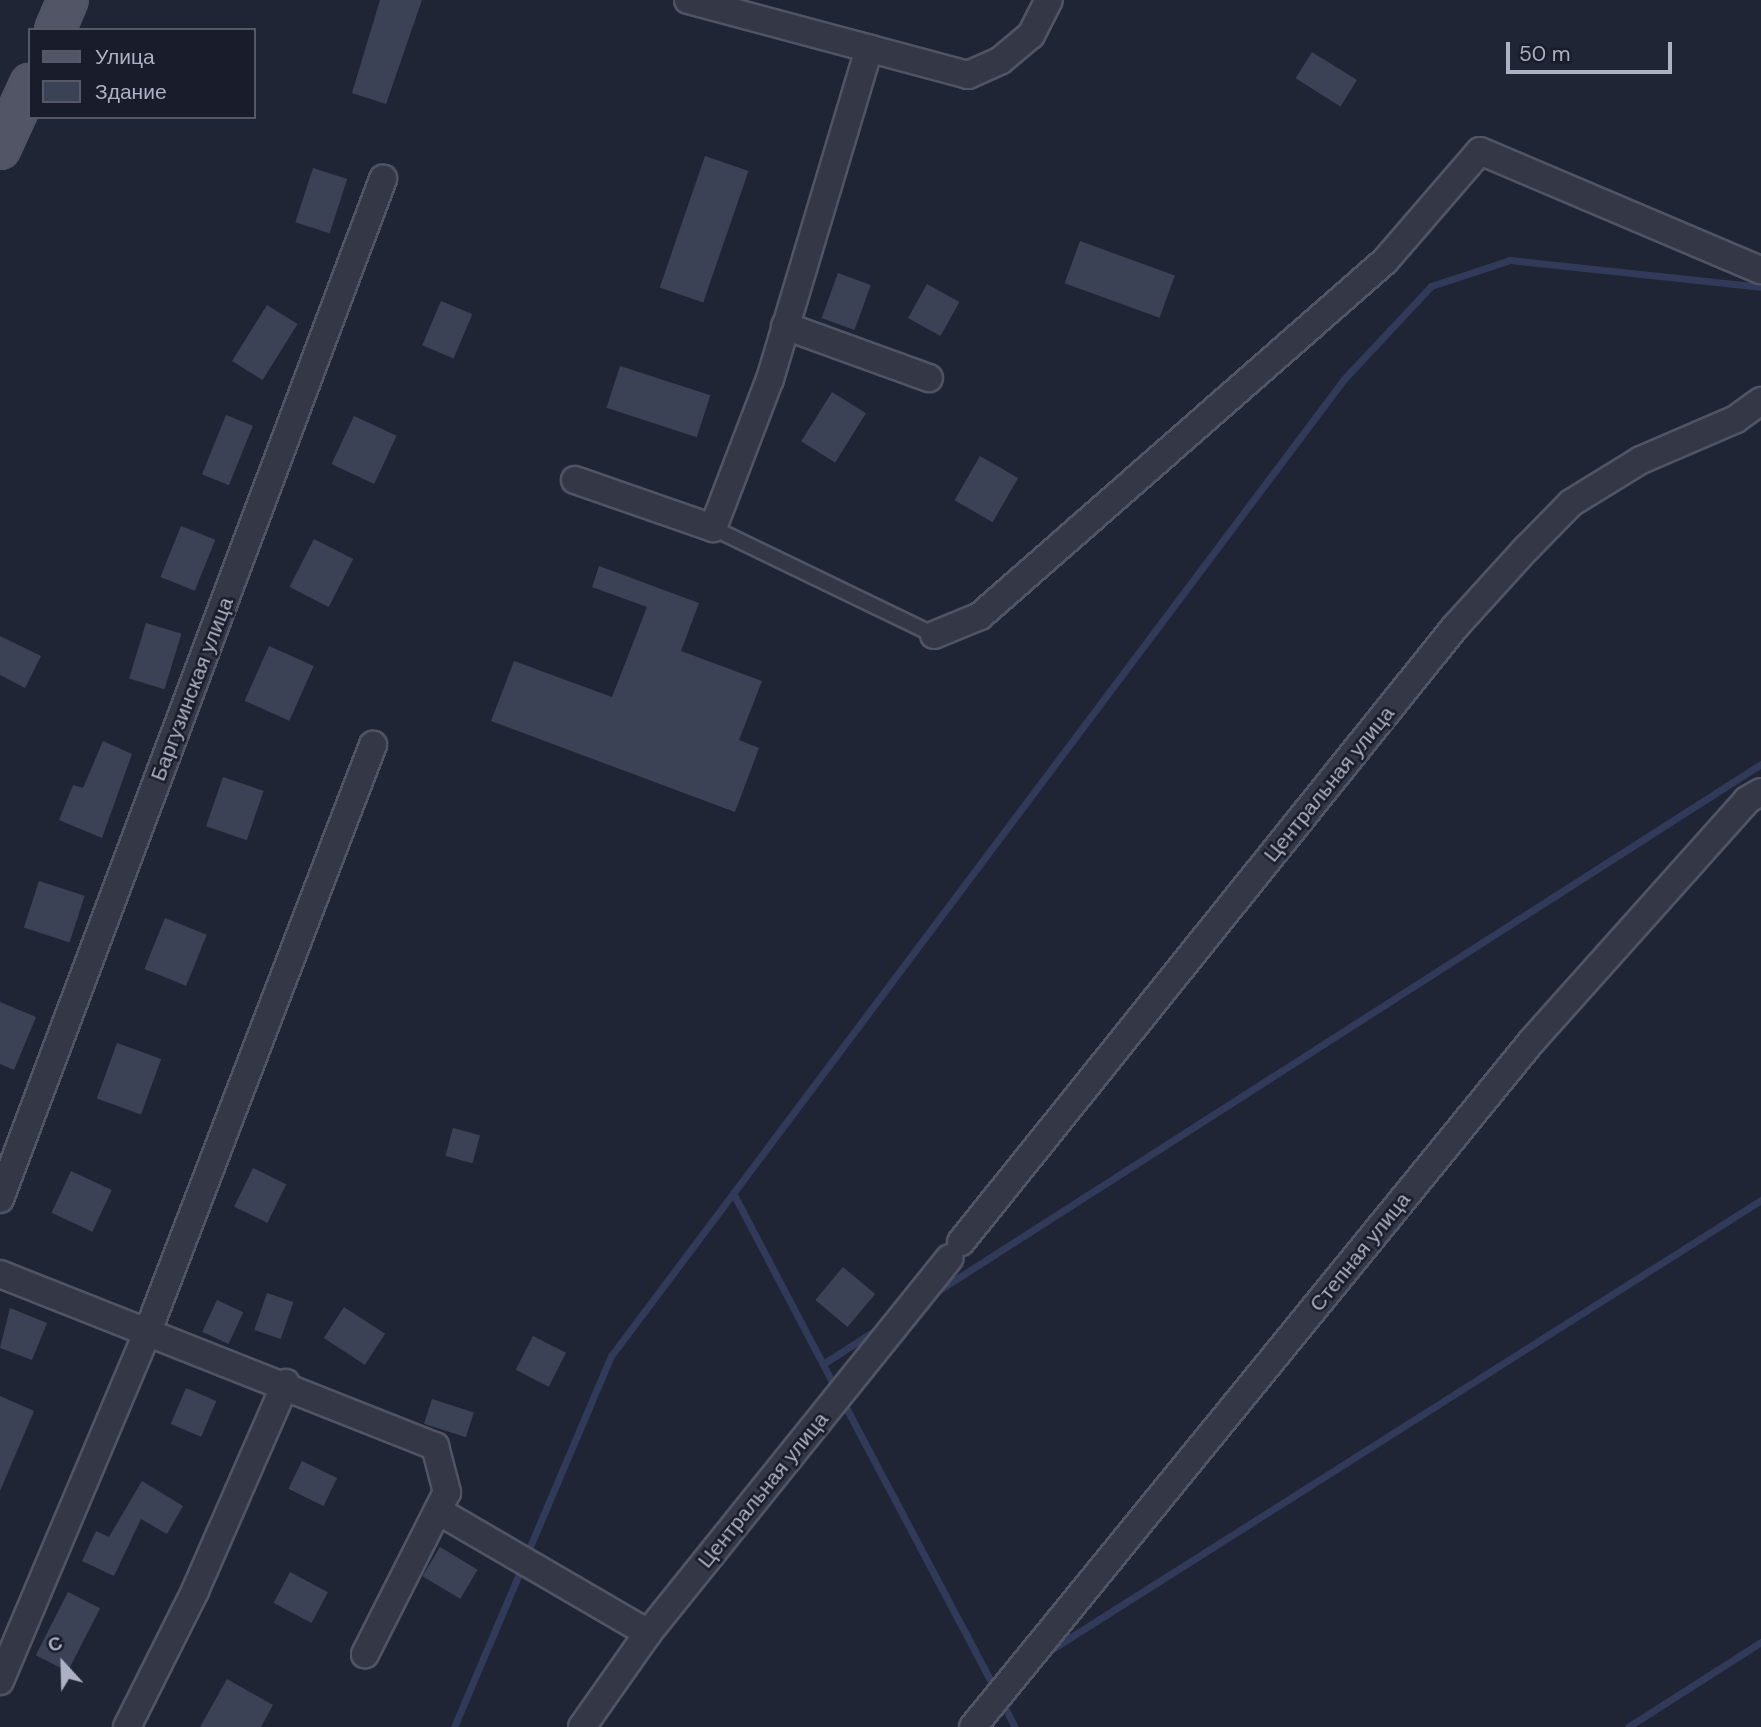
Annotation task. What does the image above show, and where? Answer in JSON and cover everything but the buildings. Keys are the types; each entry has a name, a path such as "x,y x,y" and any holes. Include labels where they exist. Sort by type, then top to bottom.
{"main road":[{"path":"56,28 68,0"},
{"path":"0,149 28,88"}],"street":[{"path":"688,0 968,75 1001,60 1031,35 1049,0"},
{"path":"575,480 713,528 786,326 869,48"},
{"path":"934,635 981,616 1385,261 1480,151 1761,270"},
{"name":"Баргузинская улица","path":"0,1199 383,179"},
{"path":"786,326 929,378"},
{"name":"Центральная улица","path":"582,1727 648,1633 1447,638 1527,548 1571,503 1641,460 1736,419 1761,401"},
{"path":"0,1681 148,1331 373,745"},
{"name":"Степная улица","path":"973,1727 1531,1042 1747,800 1761,792"},
{"path":"0,1274 286,1383 435,1446 446,1475 447,1492 440,1511 365,1654"},
{"path":"127,1727 195,1591 286,1383"},
{"path":"440,1511 648,1633"}],"lane":[{"path":"713,528 934,635"}],"waterway":[{"path":"526,1556 611,1356 1344,379 1431,286 1510,260 1761,287"},
{"path":"936,1292 1761,764"},
{"path":"733,1193 836,1389"},
{"path":"1049,1651 1761,1200"},
{"path":"823,1364 879,1328"},
{"path":"842,1400 995,1689"},
{"path":"454,1727 522,1567"},
{"path":"1628,1727 1761,1642"},
{"path":"1001,1700 1015,1727"}]}
